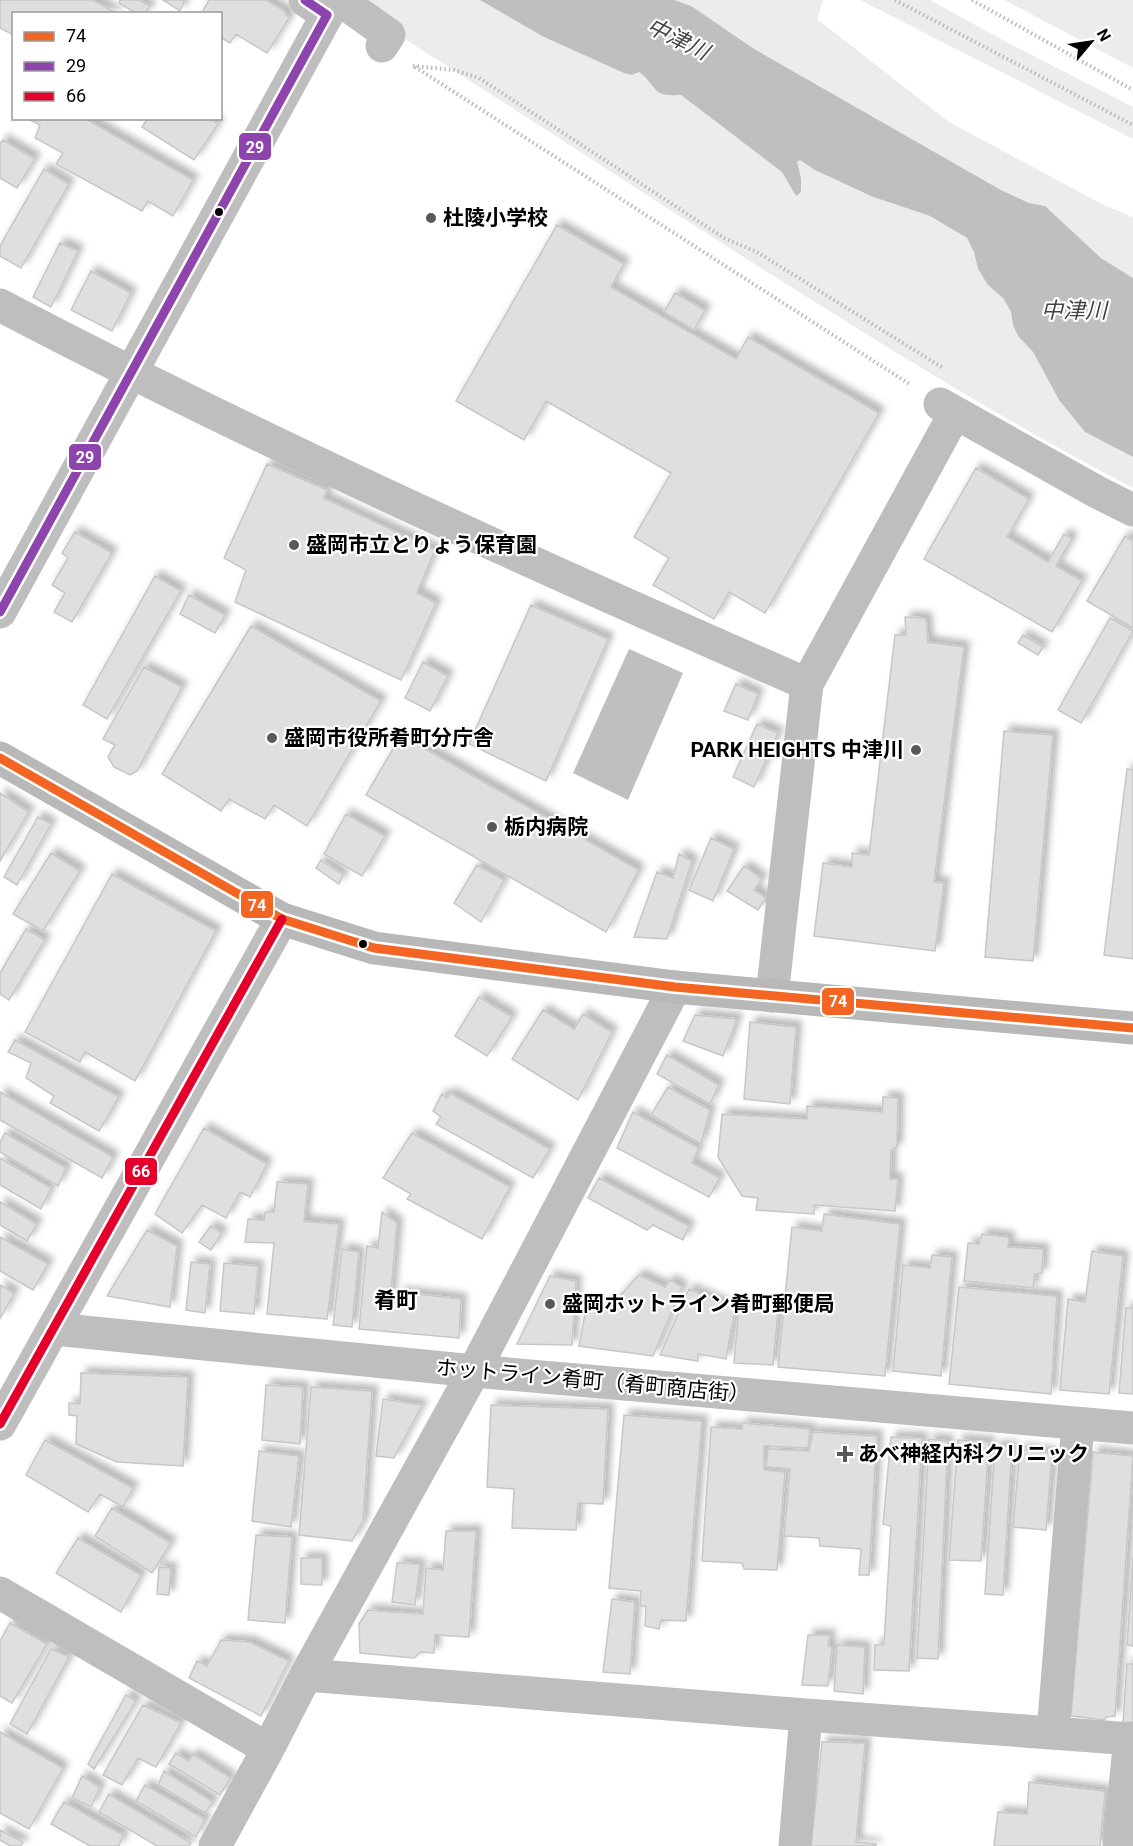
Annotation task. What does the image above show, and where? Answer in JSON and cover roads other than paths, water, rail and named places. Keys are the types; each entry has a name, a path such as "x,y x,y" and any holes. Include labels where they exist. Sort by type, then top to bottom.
{"main road":[{"path":"0,758 282,919 374,948 675,987 1133,1028"}],"street":[{"path":"0,612 130,373 324,5 388,35 382,46"},
{"path":"0,305 130,373 475,537 807,684"},
{"path":"772,996 807,684 948,408 1133,510"},
{"path":"0,1424 282,919"},
{"path":"215,1846 306,1675 474,1371 675,987"},
{"name":"ホットライン肴町（肴町商店街）","path":"54,1329 474,1371 1133,1428"},
{"path":"1053,1733 1078,1424"},
{"path":"0,1593 268,1749"},
{"path":"306,1675 806,1715 1131,1738 1119,1846"},
{"path":"795,1846 806,1715"}],"water":[{"name":"中津川","path":"480,0 674,0 691,6 756,50 1001,190 1029,203 1045,206 1101,258 1133,278 1133,457 1085,432 1059,400 1033,352 1018,336 1011,312 1003,298 988,285 978,269 974,252 967,238 930,216 873,197 815,170 800,160 797,162 801,178 801,192 796,196 782,172 681,95 664,95 639,72 632,75 624,73 542,36"},
{"path":"629,649 683,673 628,800 573,773"}],"place":[{"name":"杜陵小学校","path":"431,218"},
{"name":"盛岡市立とりょう保育園","path":"294,545"},
{"name":"盛岡市役所肴町分庁舎","path":"272,738"},
{"name":"PARK HEIGHTS 中津川","path":"916,750"},
{"name":"栃内病院","path":"492,827"},
{"name":"盛岡ホットライン肴町郵便局","path":"550,1304"},
{"name":"あべ神経内科クリニック","path":"845,1454"}],"district":[{"name":"肴町","path":"396,1300"}]}
